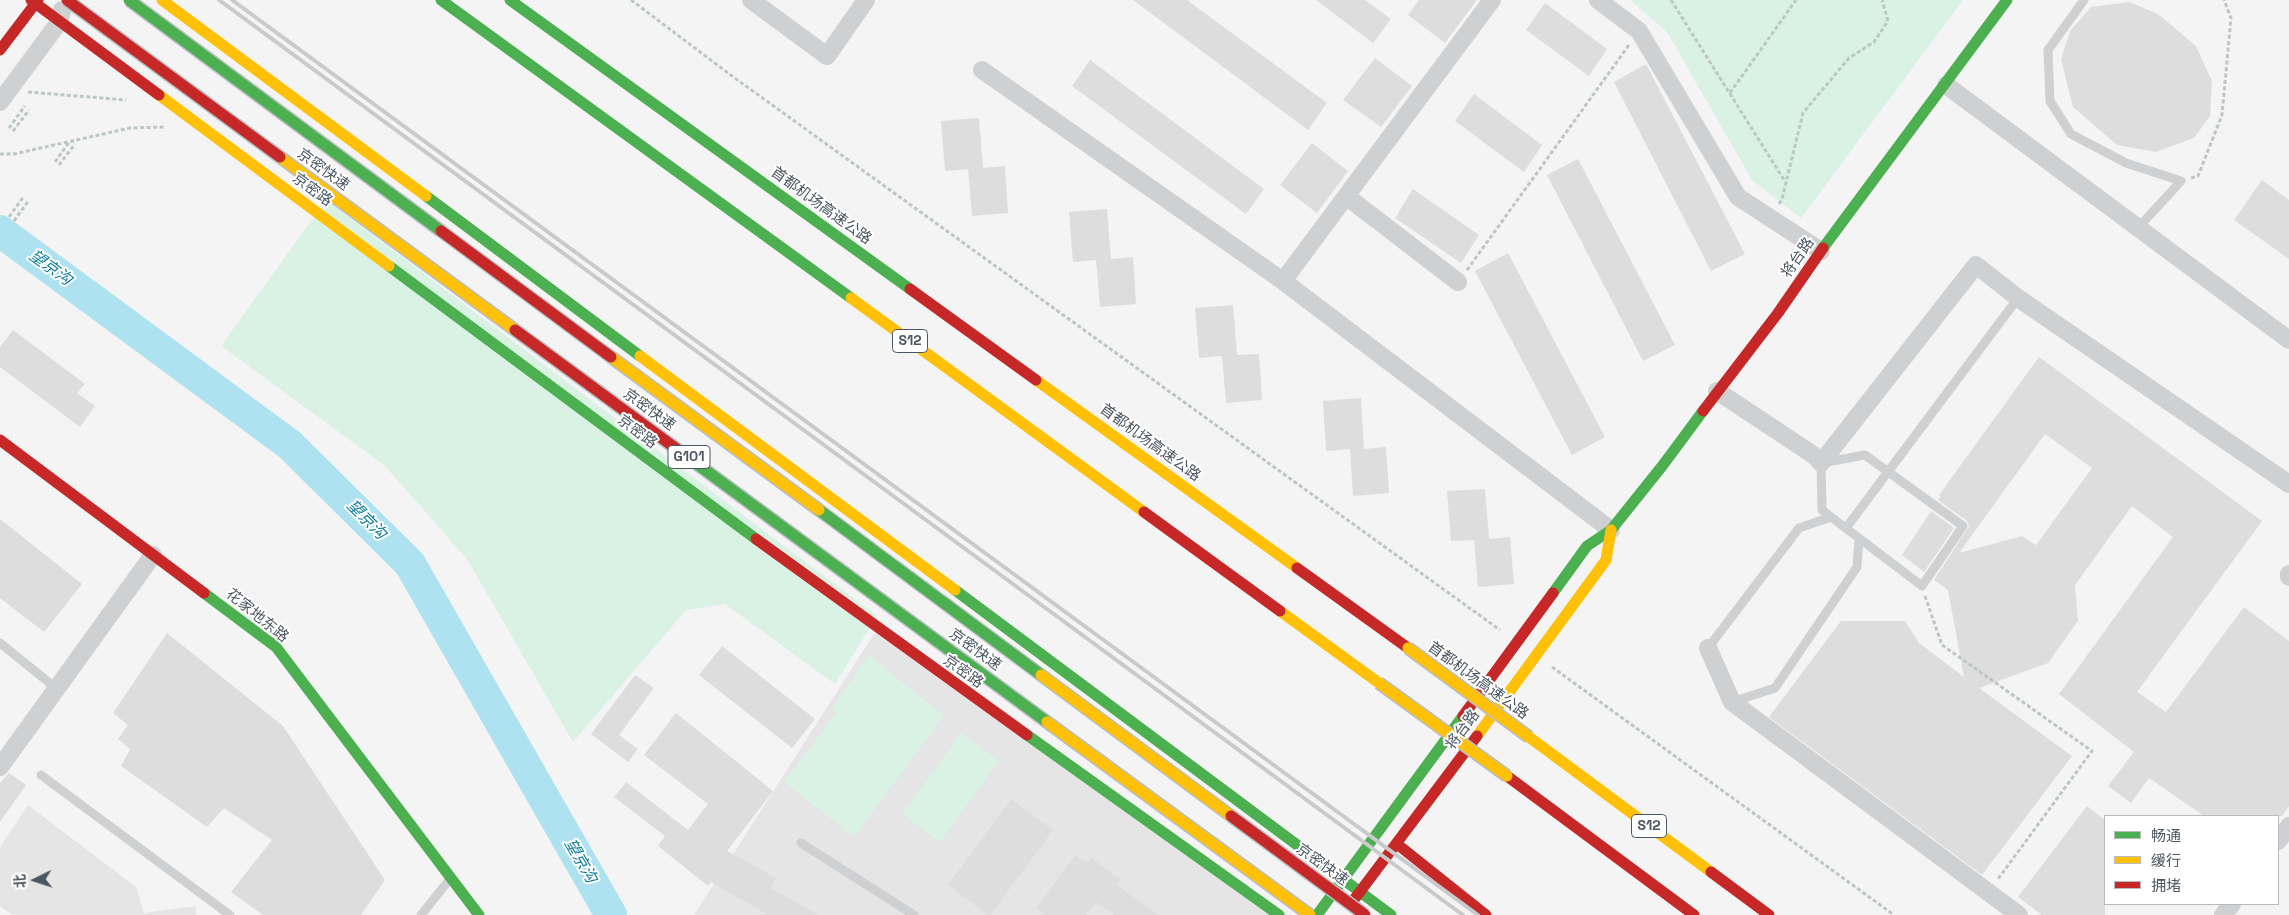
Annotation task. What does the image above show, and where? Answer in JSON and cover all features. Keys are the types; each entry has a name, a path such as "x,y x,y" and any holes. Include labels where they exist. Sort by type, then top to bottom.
{"main road":[{"name":"京密快速","path":"65,0 1310,915"},
{"name":"京密快速","path":"129,0 1365,915"},
{"path":"162,0 1391,915"},
{"name":"S12","path":"440,0 1507,776 1694,915"},
{"name":"首都机场高速公路","path":"510,0 1408,648 1769,915"},
{"name":"将台路","path":"1317,915 1587,546 1611,530 1663,465 1717,391 1778,313 1821,251 1946,85 2007,0"},
{"name":"京密路","path":"35,1 229,148 380,258 858,615 1279,915"},
{"path":"0,50 35,1"},
{"name":"花家地东路","path":"0,440 276,647 479,915"},
{"name":"将台路","path":"1342,915 1537,656 1606,560 1611,530"},
{"path":"1397,844 1486,915"}],"street":[{"path":"0,102 60,21 65,0"},
{"path":"751,0 827,56 866,0"},
{"path":"1282,281 1492,0"},
{"path":"1598,0 1639,31 1738,197 1821,251"},
{"path":"982,70 1282,281 1611,530"},
{"path":"1946,85 2289,340"},
{"path":"1346,196 1458,282"},
{"path":"1717,391 1815,456 1821,463 1976,265 2018,298 2289,484"},
{"path":"0,767 153,555"},
{"path":"1708,648 1732,702 2019,915"},
{"path":"2279,840 2289,826"},
{"path":"2223,915 2231,905"}],"lane":[{"path":"2084,0 2048,50 2050,101 2071,134 2126,163 2181,181 2138,228"},
{"path":"1846,528 2018,298"},
{"path":"1865,455 1889,472 1964,526 1922,586 1822,510 1821,463 1865,455"},
{"path":"1708,648 1799,528 1831,516"},
{"path":"1732,702 1774,688 1857,567 1859,538"},
{"path":"0,643 57,689"},
{"path":"41,775 219,911 230,915"},
{"path":"802,843 914,915"},
{"path":"421,915 451,878"}],"path":[{"path":"630,0 732,76 1517,642"},
{"path":"1671,0 1786,183"},
{"path":"1730,94 1796,0"},
{"path":"1770,217 1782,199 1803,113 1849,58 1874,42 1888,21 1882,0"},
{"path":"2181,181 2198,176 2222,115 2231,18 2224,0"},
{"path":"1458,282 1639,31"},
{"path":"25,92 126,100"},
{"path":"9,128 24,106"},
{"path":"13,131 29,110"},
{"path":"0,154 14,154 130,128 172,127"},
{"path":"55,162 70,141"},
{"path":"59,166 74,144"},
{"path":"9,217 24,196"},
{"path":"14,221 29,200"},
{"path":"1922,586 1942,645 2092,751 1988,893"},
{"path":"1537,656 1894,915"}],"shaded area":[{"path":"881,623 1288,915 694,915"},
{"path":"28,805 136,887 144,913 196,906 196,915 13,915 0,906 0,847"}],"green space":[{"path":"1630,0 1963,0 1801,218 1752,180 1667,32"},
{"path":"326,200 877,616 835,684 725,604 686,610 573,742 467,559 384,465 221,346"},
{"path":"869,655 944,716 854,837 784,782 837,712 832,708"},
{"path":"961,733 999,761 940,842 902,814"}],"building":[{"path":"1133,0 1187,0 1327,103 1308,130"},
{"path":"1316,0 1365,0 1391,19 1373,43"},
{"path":"1419,0 1477,0 1445,43 1408,15"},
{"path":"2129,2 2158,14 2196,46 2212,81 2210,116 2194,138 2156,152 2117,145 2073,107 2061,59 2070,31 2091,7"},
{"path":"1545,3 1607,49 1589,76 1526,30"},
{"path":"1375,58 1412,86 1381,127 1343,100"},
{"path":"1090,60 1264,189 1246,214 1072,86"},
{"path":"1646,64 1745,254 1711,271 1614,82"},
{"path":"1474,94 1542,145 1524,172 1455,121"},
{"path":"979,118 983,168 1005,166 1008,213 972,216 968,169 945,171 941,121"},
{"path":"1312,143 1348,171 1317,213 1280,185"},
{"path":"1578,159 1675,345 1643,361 1547,175"},
{"path":"2262,180 2289,200 2289,259 2234,220"},
{"path":"1413,189 1479,235 1461,263 1395,218"},
{"path":"1107,209 1111,259 1133,257 1136,304 1100,307 1096,260 1073,262 1069,212"},
{"path":"1508,253 1605,437 1572,455 1475,271"},
{"path":"1233,305 1237,355 1259,354 1262,400 1226,403 1222,356 1199,358 1195,308"},
{"path":"13,330 85,384 77,393 95,406 80,427 0,367 0,347"},
{"path":"2039,357 2262,521 2137,692 2166,712 2244,607 2289,641 2289,806 2282,816 2203,815 2149,778 2131,803 2108,786 2134,752 2059,694 2173,537 2132,506 2075,585 2078,621 2048,663 1979,688 2072,756 1982,875 1769,717 1841,621 1905,621 1919,643 1964,677 1948,590 1934,580 1969,526 1967,521 1938,500 1941,496 1939,495","holes":["2045,434 2092,468 2036,545 2022,536 1959,553"]},
{"path":"1361,398 1364,449 1386,447 1389,493 1353,496 1350,449 1326,451 1323,401"},
{"path":"1485,489 1489,539 1510,537 1514,584 1478,587 1474,540 1451,541 1447,491"},
{"path":"1931,511 1954,528 1924,572 1902,555"},
{"path":"0,519 82,584 44,632 0,598"},
{"path":"167,633 283,726 385,880 361,915 263,915 231,892 272,840 224,808 207,827 121,766 130,749 118,739 128,725 113,713"},
{"path":"722,646 815,719 792,748 699,675"},
{"path":"635,675 654,688 619,735 638,749 628,762 591,734"},
{"path":"676,713 773,791 727,851 776,878 771,888 818,915 768,915 711,882 708,886 658,846 665,836 614,797 626,782 688,830 708,804 644,755"},
{"path":"9,773 26,785 0,822 0,783"},
{"path":"1011,799 1053,830 990,915 988,915 948,885"},
{"path":"2087,806 2104,819 2105,915 2042,915 2018,897"},
{"path":"1075,855 1087,863 1091,858 1121,880 1117,885 1158,915 1114,915 1096,902 1086,915 1045,915 1036,908"}],"waterway":[{"name":"望京沟","path":"0,231 290,445 410,564 611,915"}],"railway":[{"path":"219,0 1463,915"},
{"path":"232,0 1478,915"}],"traffic: fast":[{"path":"129,0 441,231"},
{"path":"441,0 851,298"},
{"path":"510,0 910,289"},
{"path":"1823,248 2007,0"},
{"path":"426,196 640,356"},
{"path":"389,266 756,539"},
{"path":"1553,593 1587,546 1611,530 1703,411"},
{"path":"678,450 1047,722"},
{"path":"819,510 1041,675"},
{"path":"955,590 1391,915"},
{"path":"204,593 276,647 479,915"},
{"path":"1317,915 1463,716"},
{"path":"1027,735 1279,915"}],"traffic: slow":[{"path":"162,0 426,196"},
{"path":"159,95 389,266"},
{"path":"280,157 515,330"},
{"path":"851,298 1144,512"},
{"path":"640,356 955,590"},
{"path":"611,357 819,510"},
{"path":"1036,380 1297,568"},
{"path":"1477,736 1606,560 1611,530"},
{"path":"1280,611 1379,683"},
{"path":"1408,648 1529,737"},
{"path":"1041,675 1231,816"},
{"path":"1379,683 1507,776"},
{"path":"1047,722 1310,915"},
{"path":"1529,737 1711,872"}],"traffic: jam":[{"path":"31,0 159,95"},
{"path":"0,50 38,0"},
{"path":"67,0 280,157"},
{"path":"441,231 611,357"},
{"path":"1703,411 1778,313 1823,248"},
{"path":"910,289 1036,380"},
{"path":"515,330 678,450"},
{"path":"0,440 204,593"},
{"path":"1144,512 1280,611"},
{"path":"756,539 1027,735"},
{"path":"1297,568 1408,648"},
{"path":"1463,716 1553,593"},
{"path":"1350,905 1477,736"},
{"path":"1507,776 1694,915"},
{"path":"1231,816 1365,915"},
{"path":"1397,844 1486,915"},
{"path":"1711,872 1769,915"}]}
